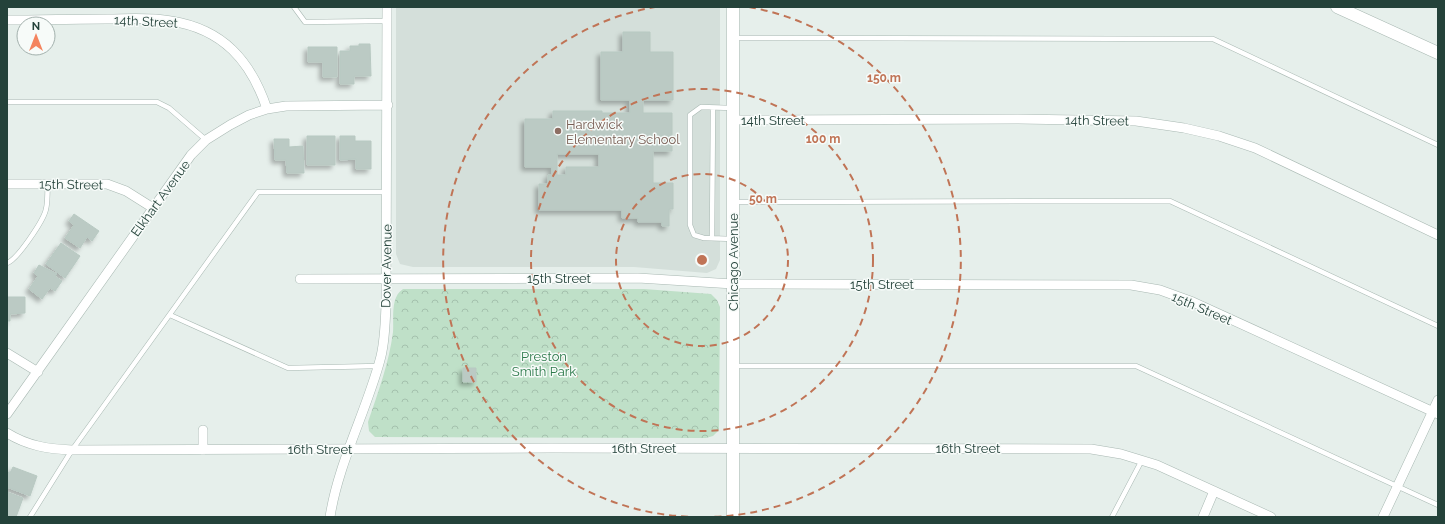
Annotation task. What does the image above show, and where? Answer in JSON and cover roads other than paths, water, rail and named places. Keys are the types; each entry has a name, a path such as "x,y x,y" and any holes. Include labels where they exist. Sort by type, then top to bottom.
{"street":[{"name":"Dover Avenue","path":"330,517 341,475 378,366 385,333 388,105 387,7"},
{"name":"Chicago Avenue","path":"732,7 733,517"},
{"path":"1337,7 1356,11 1438,53"},
{"name":"14th Street","path":"7,20 132,19 169,20 186,24 208,32 236,51 249,67 260,88 267,109"},
{"name":"Elkhart Avenue","path":"7,414 191,155 206,140 248,115 267,109 286,106 388,105"},
{"name":"14th Street","path":"733,120 1018,119 1136,121 1184,128 1219,136 1254,148 1438,235"},
{"name":"15th Street","path":"7,184 107,184 126,191 153,208"},
{"name":"15th Street","path":"300,279 638,278 733,284 1095,284 1131,286 1160,290 1193,302 1435,413"},
{"path":"7,353 38,372"},
{"path":"1383,517 1435,413 1438,400"},
{"path":"203,430 203,450"},
{"name":"16th Street","path":"7,433 21,441 45,448 72,450 733,448 1091,449 1121,454 1142,460 1271,517"},
{"path":"1203,517 1214,491"}],"lane":[{"path":"294,7 306,22 387,21"},
{"path":"733,38 1213,39 1438,145"},
{"path":"7,102 157,102 169,108 206,140"},
{"path":"733,108 701,107 690,114 690,225 694,235 733,239"},
{"path":"712,238 713,108"},
{"path":"7,263 12,262 26,244 46,210 48,184"},
{"path":"30,517 72,450 258,192 387,192"},
{"path":"733,202 1170,201 1438,326"},
{"path":"170,314 288,368 378,366"},
{"path":"733,366 1136,366 1438,505"},
{"path":"1112,517 1142,460"}],"place":[{"name":"Hardwick Elementary School","path":"558,131"}],"park label":[{"name":"Preston Smith Park","path":"544,364"}]}
